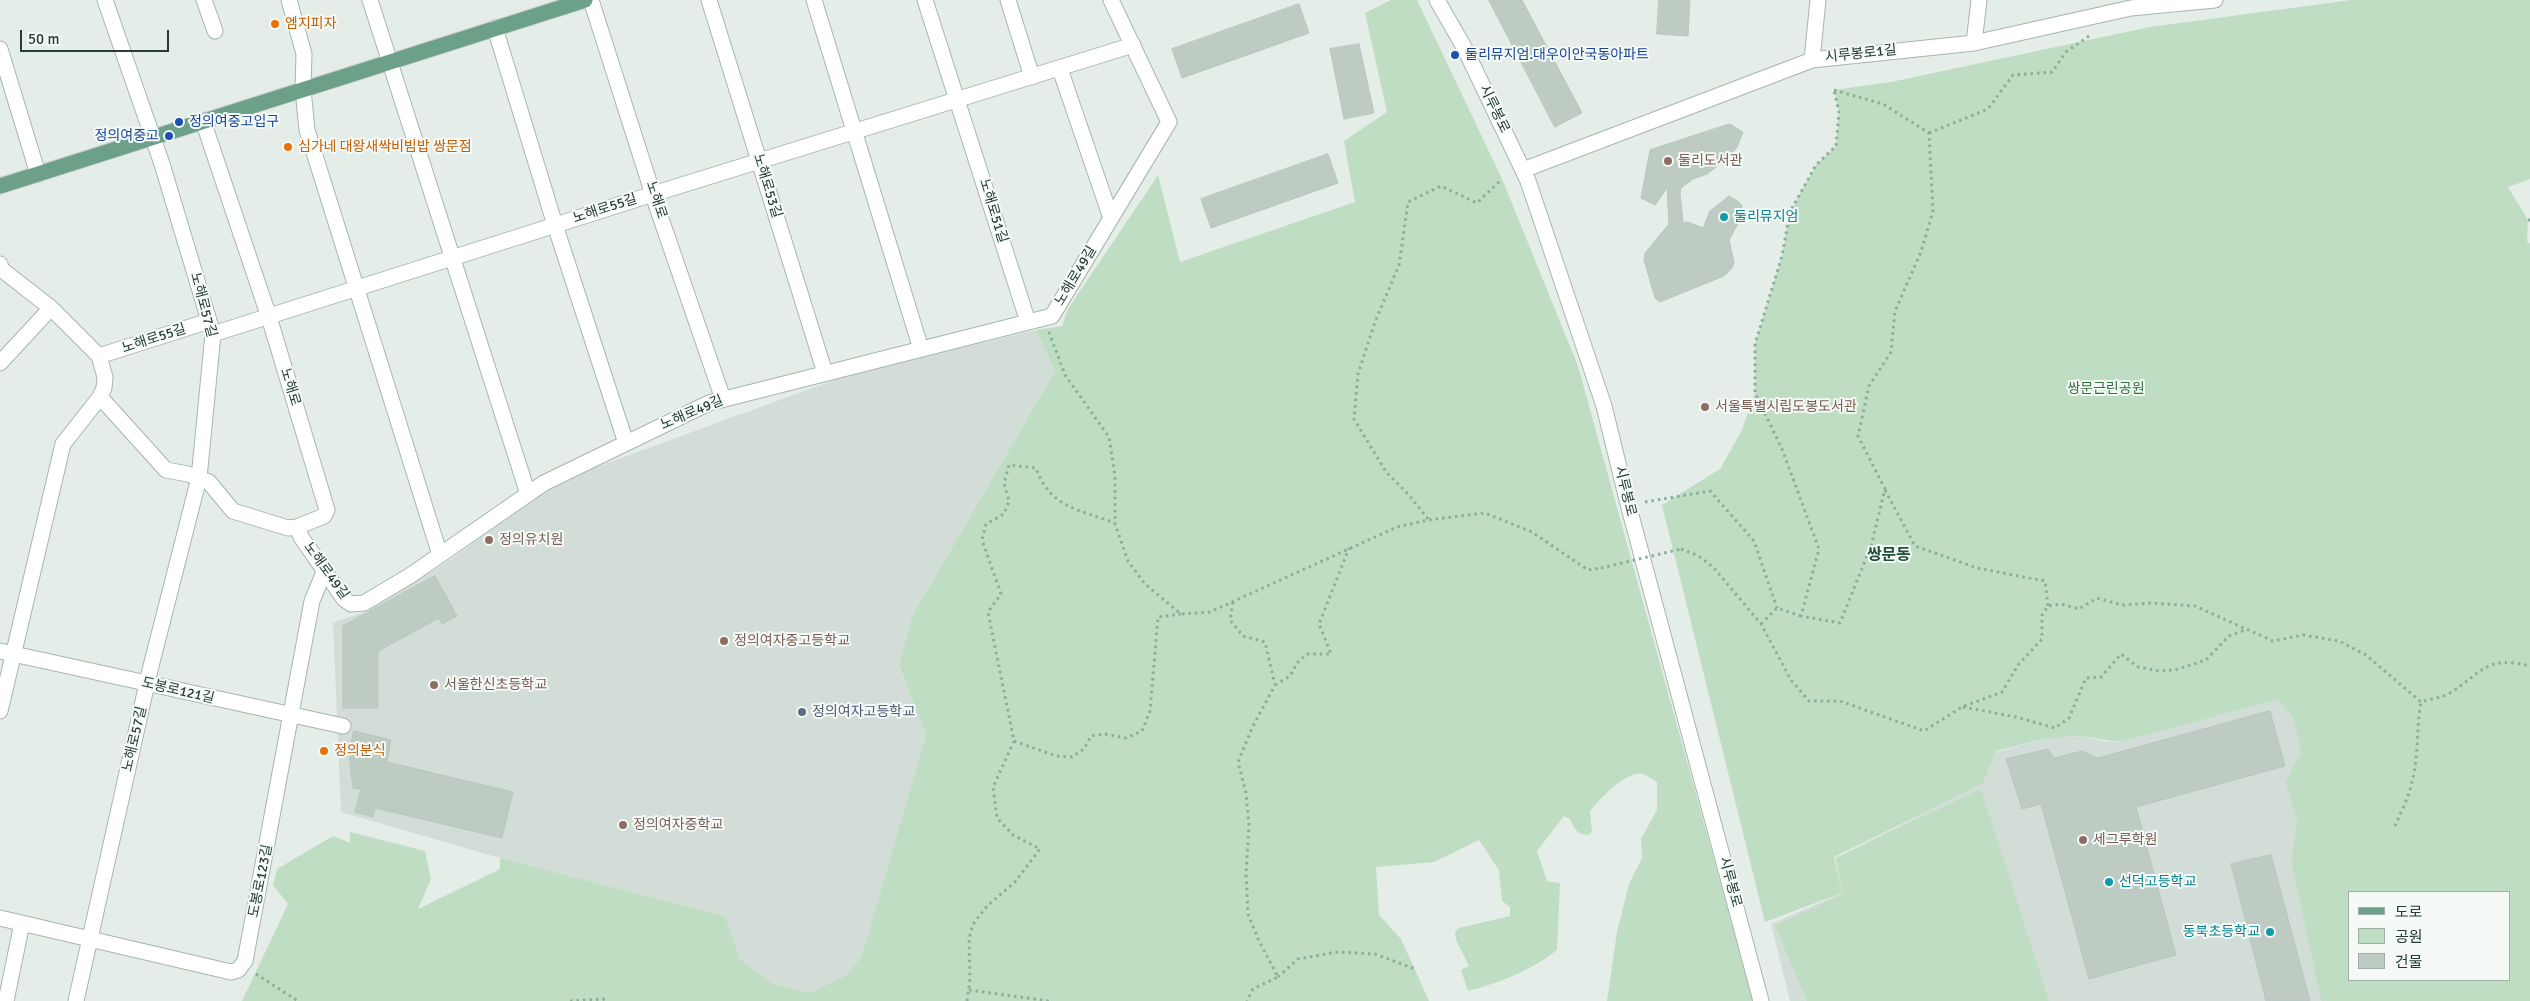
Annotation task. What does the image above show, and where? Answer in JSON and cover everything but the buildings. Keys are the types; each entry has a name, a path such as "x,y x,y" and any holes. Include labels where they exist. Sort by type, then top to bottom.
{"main road":[{"path":"0,186 585,0"}],"street":[{"path":"105,0 152,137"},
{"path":"204,0 215,31"},
{"path":"289,0 304,54 303,89 306,130 440,555"},
{"path":"370,0 528,494"},
{"name":"노해로","path":"591,0 653,194 723,399"},
{"name":"노해로53길","path":"709,0 825,373"},
{"path":"814,0 921,349"},
{"name":"노해로51길","path":"925,0 1028,322"},
{"path":"1008,0 1032,77"},
{"name":"노해로49길","path":"297,527 301,537 344,599 351,604 364,602 440,555 544,483 709,403 1052,316 1169,122 1111,0"},
{"name":"시루봉로","path":"1437,0 1465,49 1523,170 1570,301 1604,406 1628,504 1761,1001"},
{"path":"1812,60 1818,0"},
{"path":"1974,43 1979,0"},
{"name":"시루봉로1길","path":"1523,170 1812,60 1974,43 2131,4 2216,0"},
{"path":"495,28 555,225 626,443"},
{"path":"760,162 1133,45"},
{"path":"0,49 38,174"},
{"path":"1060,69 1111,218"},
{"name":"노해로","path":"203,121 269,317 327,510 324,516 297,527"},
{"name":"노해로57길","path":"76,1001 147,684 198,478 211,328 152,137"},
{"name":"노해로55길","path":"99,356 211,328 269,317 653,194 760,162"},
{"path":"0,264 1,269 51,308 99,356 104,377 104,388 100,397 63,444 7,653 0,712"},
{"path":"0,363 51,308"},
{"path":"100,397 166,470 209,482 233,511 288,528 297,527"},
{"name":"도봉로123길","path":"238,970 245,961 312,601 324,572"},
{"name":"도봉로121길","path":"7,653 343,726"},
{"path":"0,918 232,972 238,970"},
{"path":"6,1001 22,923"}],"path":[{"path":"1929,133 1988,109 2014,76 2052,72 2066,52 2090,35"},
{"path":"1801,616 1819,549 1782,449 1754,393 1755,344 1782,256 1790,212 1816,165 1836,146 1839,112 1834,90 1883,104 1929,133"},
{"path":"1014,741 1056,756 1072,757 1084,749 1091,736 1105,734 1126,738 1142,731 1150,711 1158,616 1210,612 1397,526 1485,513 1532,532 1588,570 1681,549 1699,556 1714,568 1761,624 1791,680 1809,701 1840,701 1924,731 1962,707 2002,692 2018,665 2042,639 2042,615 2048,606 2044,581 1977,568 1916,546 1858,436 1869,386 1891,352 1895,311 1921,252 1933,211 1929,133"},
{"path":"1428,520 1408,494 1386,472 1354,419 1358,374 1375,322 1399,265 1408,202 1441,186 1477,203 1502,179"},
{"path":"1044,318 1065,375 1109,437 1115,476 1115,524 1128,561 1145,584 1181,614"},
{"path":"967,1001 968,939 973,924 988,905 1015,882 1040,849 1013,834 997,818 993,787 1014,741 988,612 1000,594 982,540 986,524 1004,514 1009,501 1004,482 1009,465 1036,468 1041,483 1061,504 1115,524"},
{"path":"1777,608 1801,616 1840,623 1871,546 1885,489"},
{"path":"1628,504 1710,490 1754,541 1777,608"},
{"path":"1278,976 1248,914 1248,817 1246,793 1238,762 1252,728 1275,685 1290,676 1297,663 1307,654 1331,654 1319,624 1349,548"},
{"path":"2048,606 2061,604 2079,609 2097,598 2122,605 2152,603 2195,606 2273,641 2303,635 2339,641 2366,655 2421,702"},
{"path":"1233,602 1230,620 1243,636 1265,642 1275,685"},
{"path":"1761,624 1777,608"},
{"path":"1962,707 2016,716 2055,728 2069,718 2086,678 2101,677 2121,654 2138,667 2159,671 2175,670 2206,660 2229,636 2245,629"},
{"path":"2421,702 2449,694 2486,665 2510,662 2530,666"},
{"path":"2395,826 2412,784 2418,749 2417,723 2421,702"},
{"path":"1247,1001 1253,989 1278,976 1298,960 1337,952 1375,954 1415,969"},
{"path":"238,970 255,973 298,1001"},
{"path":"968,990 1049,1001"},
{"path":"570,1001 603,999 608,1001"}],"shaded area":[{"name":"정의여자중고등학교","path":"1036,330 1055,371 912,616 899,667 926,735 862,955 847,975 809,993 773,984 741,960 725,916 500,858 341,812 333,623 366,611 444,564 561,480 845,376"},
{"name":"세그루학원","path":"2277,700 2293,717 2301,752 2285,782 2297,822 2291,862 2321,1001 1790,1001 1771,924 1842,893 1835,858 1983,784 1996,752 2053,737 2083,736 2103,741 2121,742"}],"green space":[{"path":"1391,0 1417,0 1502,179 1578,366 1753,1001 1607,1001 1617,932 1629,884 1642,858 1641,839 1657,810 1657,782 1643,774 1636,774 1629,776 1614,786 1590,811 1592,832 1588,835 1579,832 1570,819 1564,816 1537,851 1547,881 1560,883 1557,950 1526,970 1491,984 1468,991 1461,970 1469,966 1456,940 1455,932 1459,928 1510,916 1510,907 1502,901 1499,870 1479,840 1434,862 1376,867 1379,915 1401,939 1429,1001 242,1001 288,904 273,885 277,869 333,836 350,843 350,832 425,851 431,879 418,909 500,869 500,858 725,916 741,960 773,984 809,993 847,975 862,955 926,735 899,666 912,616 1055,371 1036,330 1062,326 1068,309 1158,175 1180,262 1355,202 1344,141 1387,112 1365,13"},
{"name":"쌍문근린공원","path":"2351,0 2530,0 2530,179 2508,187 2528,220 2527,241 2530,244 2530,1001 2321,1001 2291,862 2297,822 2285,782 2301,752 2293,717 2277,700 2121,742 2070,736 1996,751 1983,784 1834,857 1842,893 1765,922 1662,505 1720,469 1741,432 1755,393 1755,344 1782,256 1790,212 1816,165 1836,146 1839,112 1834,90 1891,82 2150,27"},
{"path":"1981,789 2049,1001 1807,1001 1775,926 1843,894 1836,858"}],"place":[{"name":"엠지피자","path":"275,24"},
{"name":"둘리뮤지엄.대우이안국동아파트","path":"1455,55"},
{"name":"정의여중고입구","path":"179,122"},
{"name":"정의여중고","path":"169,136"},
{"name":"심가네 대왕새싹비빔밥 쌍문점","path":"288,147"},
{"name":"둘리도서관","path":"1668,161"},
{"name":"둘리뮤지엄","path":"1724,217"},
{"name":"서울특별시립도봉도서관","path":"1705,407"},
{"name":"정의유치원","path":"489,540"},
{"name":"정의여자중고등학교","path":"724,641"},
{"name":"서울한신초등학교","path":"434,685"},
{"name":"정의여자고등학교","path":"802,712"},
{"name":"정의분식","path":"324,751"},
{"name":"정의여자중학교","path":"623,825"},
{"name":"세그루학원","path":"2083,840"},
{"name":"선덕고등학교","path":"2109,882"},
{"name":"동북초등학교","path":"2270,932"}],"district":[{"name":"쌍문동","path":"1889,556"}]}
